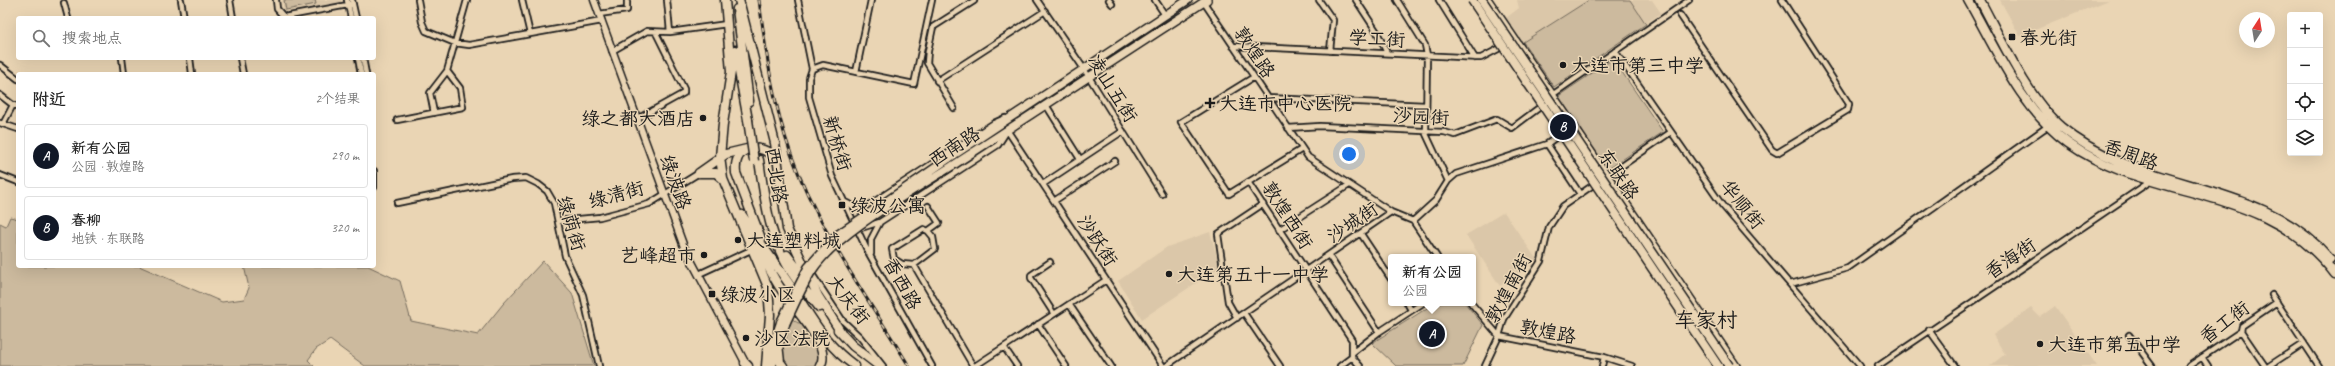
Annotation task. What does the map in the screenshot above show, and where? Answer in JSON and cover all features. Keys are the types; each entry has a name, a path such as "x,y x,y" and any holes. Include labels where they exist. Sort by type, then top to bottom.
{"highway":[{"path":"725,0 731,72 722,124 720,157 723,179 764,274 770,300 766,366"},
{"name":"西北路","path":"725,0 772,234 796,279 842,334"},
{"name":"西北路","path":"736,0 750,120"},
{"path":"739,0 775,143 787,229 818,296"},
{"name":"东联路","path":"1472,0 1718,366"},
{"name":"东联路","path":"1482,0 1729,366"},
{"name":"香周路","path":"1968,0 2025,98 2048,126 2067,142 2097,160 2239,199 2272,213 2312,241 2335,266"},
{"name":"香周路","path":"1980,0 2032,93 2060,126 2100,153 2156,177 2238,205 2269,218 2303,241 2335,274"},
{"path":"699,173 720,157 733,151 754,148 770,151 777,159"},
{"path":"747,149 740,155 736,163 736,173 762,245"},
{"name":"西北路","path":"757,161 766,230 774,249 802,301 829,345"},
{"path":"699,173 716,173 723,179"},
{"path":"731,198 829,345 855,366"},
{"path":"743,216 783,293 819,342 823,354 820,366"},
{"path":"772,234 818,296 842,334 853,346 879,366"},
{"path":"778,344 780,362 783,366"}],"main road":[{"name":"西南路","path":"950,163 1016,114 1188,0"},
{"path":"1467,0 1713,366"},
{"path":"1488,0 1736,366"},
{"name":"西南路","path":"766,366 808,267 837,235 950,163 1007,130 1204,1"},
{"name":"西南路","path":"772,366 784,322"}],"street":[{"path":"181,0 184,16"},
{"path":"230,0 233,16"},
{"path":"276,0 277,9 283,16"},
{"path":"418,0 422,22 426,31 455,43 470,45 602,21"},
{"path":"434,113 430,93 447,71 467,0"},
{"path":"522,0 530,34"},
{"name":"绿波路","path":"594,0 684,247 747,365"},
{"path":"599,14 627,10 627,0"},
{"path":"667,0 670,32"},
{"path":"798,0 812,69 823,65 914,84 932,0"},
{"path":"856,72 871,0"},
{"name":"凌山五街","path":"1037,0 1089,76 1162,194"},
{"path":"1155,0 1165,15"},
{"path":"1319,0 1333,20 1330,51"},
{"path":"1356,0 1377,32 1387,53"},
{"path":"1397,0 1425,45 1427,55 1426,131 1448,181"},
{"path":"1439,0 1475,58"},
{"path":"1552,95 1689,0"},
{"path":"1680,15 1772,150 1777,153 1848,110 1849,104 1782,0"},
{"path":"954,108 927,63 933,27 974,1"},
{"name":"敦煌路","path":"1204,1 1308,158 1391,212"},
{"path":"288,16 350,2"},
{"path":"350,2 351,16"},
{"path":"350,2 355,16"},
{"path":"64,3 67,16"},
{"path":"937,81 1045,11"},
{"path":"612,51 647,32 670,32 727,24"},
{"path":"637,119 684,93 684,88 656,33"},
{"name":"学工街","path":"1233,46 1481,58 1514,40"},
{"name":"华顺街","path":"1615,51 1722,205 1860,366"},
{"path":"122,60 124,72"},
{"path":"190,60 192,72"},
{"path":"240,60 243,72"},
{"path":"358,60 361,72"},
{"path":"363,60 366,72"},
{"path":"0,65 16,77"},
{"name":"新桥街","path":"812,69 809,78 809,98 832,176 842,200 850,213"},
{"path":"397,120 463,107 460,88 447,71"},
{"path":"1254,77 1182,122 1229,194 1302,149"},
{"path":"0,95 15,106 2,124 16,128"},
{"path":"1268,98 1426,105"},
{"path":"1046,105 1080,159"},
{"name":"沙园街","path":"1288,128 1320,126 1426,131 1455,134 1498,119 1512,128 1540,107"},
{"path":"842,200 855,207 869,205 994,123 1016,114"},
{"path":"1790,284 1848,268 2048,126"},
{"path":"858,229 880,222 998,145 1007,130"},
{"name":"沙跃街","path":"1007,130 1164,366"},
{"path":"1043,184 1123,131"},
{"name":"敦煌南街","path":"1485,366 1499,336 1504,318 1541,261 1549,227 1563,206 1671,132"},
{"path":"1435,254 1413,221 1436,200 1448,181 1456,174 1547,144 1559,135"},
{"path":"1547,144 1580,194"},
{"path":"1054,201 1115,162"},
{"name":"绿清街","path":"558,221 600,217 649,204 664,193 699,173"},
{"path":"0,175 16,181"},
{"name":"香海街","path":"1878,366 2156,177"},
{"name":"绿荫街","path":"397,203 512,179 526,178 547,191 554,203 565,256 582,295 599,366"},
{"name":"敦煌西街","path":"1248,182 1352,340 1352,355"},
{"path":"1279,230 1349,185"},
{"path":"1237,318 1228,302 1218,234 1262,204"},
{"path":"858,229 869,205"},
{"path":"928,206 939,223 928,231"},
{"name":"沙城街","path":"1164,366 1329,256 1391,212 1413,221"},
{"name":"香西路","path":"850,213 872,259 932,366"},
{"path":"872,259 871,239 880,222"},
{"path":"924,229 928,231 933,237 935,249 914,265 902,264 898,262 892,254 892,249 924,229"},
{"path":"1361,234 1388,274"},
{"name":"大庆街","path":"795,248 838,315 860,337 883,366"},
{"path":"698,274 753,249"},
{"path":"1329,256 1378,332"},
{"path":"1050,262 1031,275 1031,278 1054,314"},
{"path":"914,265 974,366 1106,280"},
{"path":"2272,295 2319,366"},
{"name":"香工街","path":"2189,366 2241,331 2242,326 2277,302"},
{"path":"1069,304 1111,366"},
{"path":"1409,306 1411,310"},
{"path":"1340,366 1378,332 1418,306"},
{"name":"敦煌路","path":"1474,306 1499,336 1604,357 1632,366"},
{"path":"1244,313 1280,366"},
{"path":"1038,324 1066,366"},
{"path":"1929,330 1955,366"},
{"path":"2241,331 2265,366"},
{"path":"2129,335 2152,366"},
{"path":"2269,366 2304,343"},
{"path":"1004,347 1017,366"},
{"path":"1352,355 1360,366"},
{"path":"1602,366 1604,357"},
{"path":"2202,358 2208,366"}],"shaded area":[{"path":"282,0 341,0 342,3 284,12"},
{"path":"284,0 315,0 316,4 286,10"},
{"name":"大连市第三中学","path":"1517,0 1652,0 1661,13 1554,87 1506,18 1519,8"},
{"name":"大连市第三中学","path":"1589,0 1630,0 1646,24 1554,87 1523,42"},
{"path":"2000,0 2109,0 2020,36"},
{"path":"1613,59 1663,132 1607,170 1557,97"},
{"path":"1504,212 1537,260 1500,286 1466,235"},
{"path":"10,217 16,218 16,268 144,268 222,302 244,299 249,288 244,268 372,268 400,281 411,321 478,335 503,304 543,261 572,293 594,366 365,366 330,340 316,349 308,360 314,366 0,366 0,223 6,226"},
{"name":"大连第五十一中学","path":"1210,232 1220,267 1142,319 1118,281 1167,247"},
{"path":"1430,306 1467,306 1483,325 1463,366 1396,366 1372,343"},
{"name":"大连市第五中学","path":"2055,306 2097,366 1990,366 2005,354 1993,335 2031,308 2040,317"},
{"path":"791,318 798,323 803,322 815,343 818,354 815,366 787,366 784,361 782,355 783,342"}],"railway":[{"path":"759,0 767,59 779,116 802,182 829,237 909,366"}],"place":[{"name":"春光街","path":"2012,37"},
{"name":"大连市第三中学","path":"1563,65"},
{"name":"大连市中心医院","path":"1210,103"},
{"name":"绿之都大酒店","path":"703,118"},
{"name":"春柳","path":"1563,127"},
{"name":"绿波公寓","path":"842,205"},
{"name":"大连塑料城","path":"738,240"},
{"name":"艺峰超市","path":"704,255"},
{"name":"大连第五十一中学","path":"1169,274"},
{"name":"绿波小区","path":"712,294"},
{"name":"新有公园","path":"1432,334"},
{"name":"沙区法院","path":"746,338"},
{"name":"大连市第五中学","path":"2040,344"}],"district":[{"name":"车家村","path":"1706,320"}]}
